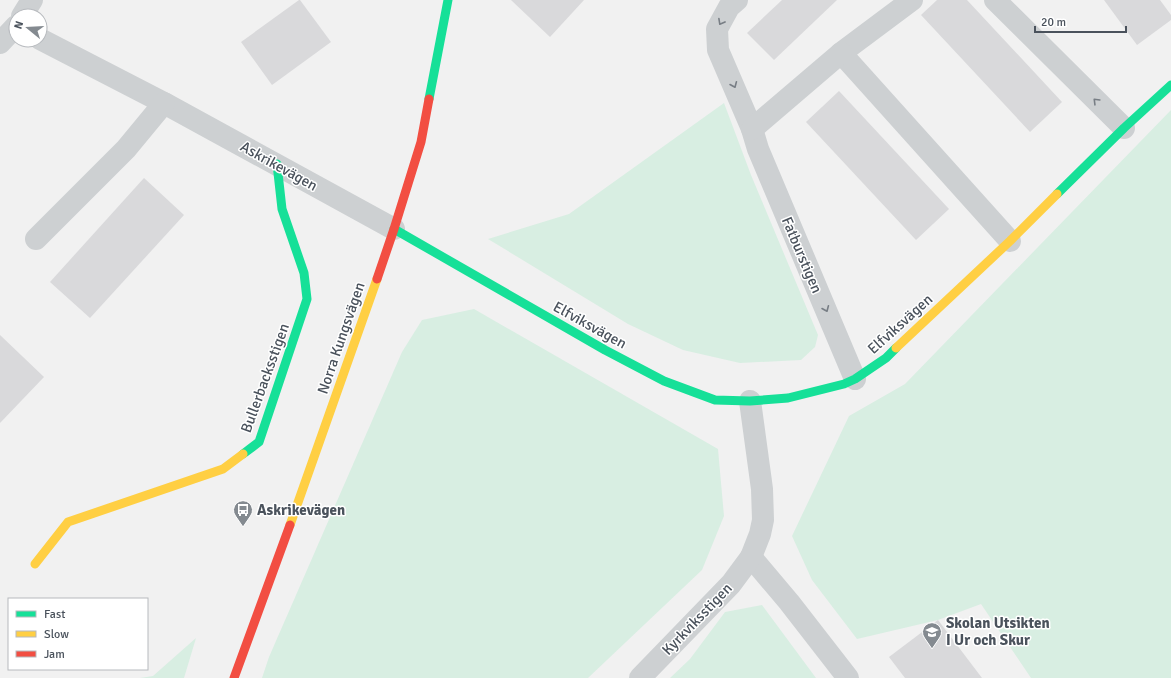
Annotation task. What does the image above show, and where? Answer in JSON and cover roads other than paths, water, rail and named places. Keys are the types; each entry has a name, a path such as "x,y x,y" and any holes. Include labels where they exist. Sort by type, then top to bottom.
{"street":[{"path":"26,8 32,0"},
{"name":"Norra Kungsvägen","path":"234,678 303,490 394,230 421,142 448,0"},
{"name":"Fatburstigen","path":"737,0 729,7 717,29 718,50 855,379"},
{"path":"752,130 841,53 912,0"},
{"path":"995,0 1124,128"},
{"path":"0,44 8,32"},
{"name":"Askrikevägen","path":"48,43 277,164 394,230"},
{"path":"841,53 1010,241"},
{"name":"Elfviksvägen","path":"394,230 605,350 664,381 715,400 788,398 844,384 855,379 886,358 1010,241 1124,128 1171,85"},
{"path":"36,239 126,149 164,103"},
{"name":"Bullerbacksstigen","path":"35,564 68,522 223,469 260,442 308,299 304,273 282,209 277,164"},
{"name":"Kyrkviksstigen","path":"640,678 731,584 751,557 760,534 763,520 762,489 750,400"},
{"path":"751,557 789,602 848,678"}],"place":[{"name":"Askrikevägen","path":"243,527"},
{"name":"Skolan Utsikten I Ur och Skur","path":"932,649"}]}
